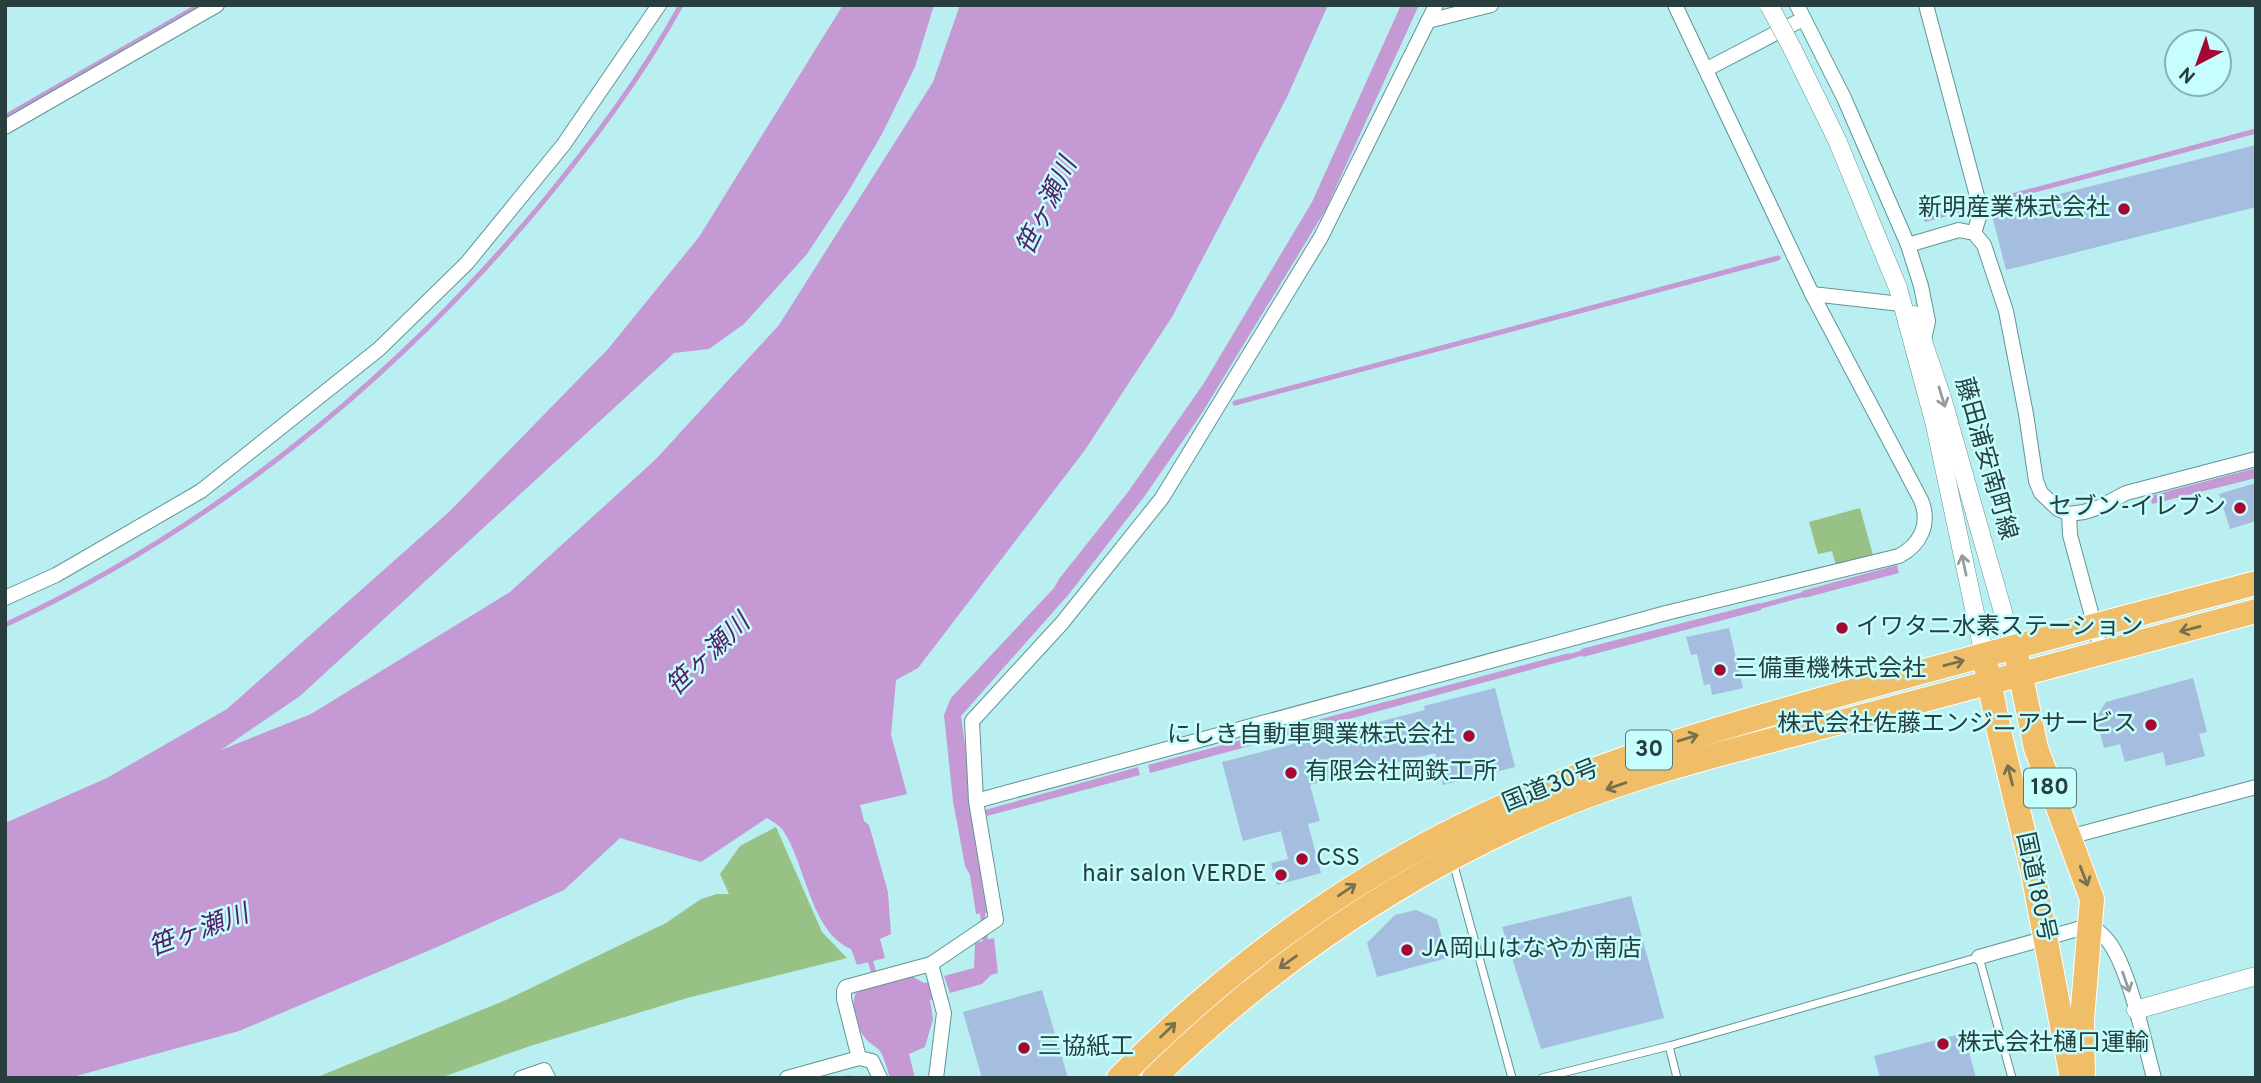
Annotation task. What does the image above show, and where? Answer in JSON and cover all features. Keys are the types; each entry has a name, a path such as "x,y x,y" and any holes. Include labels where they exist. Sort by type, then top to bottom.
{"highway":[{"name":"国道30号","path":"1119,1078 1184,1014 1292,929 1356,885 1444,835 1520,799 1648,750 1842,693 2256,583"},
{"name":"国道30号","path":"1154,1078 1271,974 1366,906 1525,821 1652,774 2256,611"},
{"name":"国道180号","path":"2013,648 2036,748 2092,900 2082,1019 2083,1078"},
{"name":"国道180号","path":"1984,655 2032,868 2073,1078"}],"street":[{"path":"5,127 217,5"},
{"path":"5,598 56,575 201,491 379,349 476,253 564,144 659,5"},
{"path":"859,1058 844,990 893,973 933,971 996,920 978,810 972,721 1062,623 1162,498 1321,237 1436,5"},
{"path":"1428,21 1490,5"},
{"path":"978,810 1667,613 1899,556 1911,550 1919,541 1925,509 1812,294 1675,5"},
{"name":"藤田浦安南町線","path":"1769,5 1837,140 1899,296 1935,425 1984,655"},
{"path":"1926,5 1980,205 1974,233"},
{"path":"1707,69 1800,12 1844,98 1908,245 1921,286 1928,321 1924,340"},
{"path":"1908,245 1959,230 1974,233 1984,244 2003,297 2018,368 2036,481 2049,502 2069,513 2100,507 2126,493 2256,459"},
{"path":"1812,294 1899,296"},
{"name":"藤田浦安南町線","path":"1899,296 1912,310 1924,340 2013,648"},
{"path":"2069,513 2070,536 2102,653"},
{"path":"2069,837 2256,787"},
{"path":"1979,957 2092,925 2111,945 2136,1010 2154,1078"},
{"path":"933,971 942,1002 944,1025 936,1078"},
{"path":"2136,1010 2256,976"},
{"path":"787,1078 859,1058 872,1061 880,1078"},
{"path":"520,1078 544,1070 548,1078"}],"lane":[{"path":"1452,858 1512,1078"},
{"path":"1542,1078 1669,1046 1979,957 2012,1078"},
{"path":"1669,1046 1677,1078"}],"green space":[{"path":"1860,508 1873,555 1836,565 1832,551 1818,554 1809,522"},
{"path":"776,827 822,932 847,958 687,998 530,1046 440,1078 315,1078 506,1000 666,923 701,899 717,894 729,894 720,874 740,846"}],"water":[{"name":"笹ヶ瀬川","path":"843,5 934,5 915,67 882,134 807,254 744,324 709,349 674,353 300,696 221,750 311,714 510,592 656,459 779,325 933,82 960,5 1328,5 1287,97 1172,317 1085,450 918,668 896,680 891,735 907,794 860,805 864,821 869,825 888,892 891,934 880,939 885,958 857,965 851,949 827,928 818,913 784,832 767,818 701,862 620,838 564,890 239,1031 69,1078 5,1078 5,823 107,778 227,709 449,512 608,349 699,237"},
{"path":"1401,5 1419,5 1326,209 1202,413 1144,497 1069,594 961,716 988,913 976,914 953,801 944,715 951,698 1054,588 1128,492 1204,383 1312,202"},
{"path":"2256,468 2256,478 2152,504 2150,496"},
{"path":"1897,565 1899,573 1804,598 1802,591"},
{"path":"1760,603 1761,610 1583,657 1581,649"},
{"path":"1569,653 1570,659 1150,773 1148,765"},
{"path":"1138,767 1140,775 987,816 985,810"},
{"path":"994,938 998,973 991,975 982,984 950,993 944,976 974,968 975,943"},
{"path":"906,973 924,983 929,982 935,999 930,1000 933,1019 925,1047 909,1054 915,1078 890,1078 880,1051 868,1041 859,1028 854,1013 854,999 860,985"}],"building":[{"name":"新明産業株式会社","path":"2256,145 2256,207 2006,270 1991,211"},
{"name":"セブン-イレブン","path":"2256,483 2256,521 2230,529 2219,494"},
{"name":"三備重機株式会社","path":"1729,628 1743,688 1712,695 1710,684 1704,685 1697,654 1691,655 1686,637"},
{"name":"株式会社佐藤エンジニアサービス","path":"2193,678 2207,732 2199,734 2205,756 2166,766 2163,752 2125,762 2120,744 2104,748 2096,718 2106,702"},
{"path":"1495,688 1515,767 1443,785 1435,753 1310,785 1320,821 1308,824 1321,873 1277,885 1271,863 1288,859 1281,831 1243,841 1222,762 1425,710 1424,706"},
{"path":"1631,896 1664,1018 1541,1049 1502,927"},
{"name":"JA岡山はなやか南店","path":"1416,910 1437,919 1447,958 1377,977 1367,943 1395,915"},
{"path":"1042,990 1068,1078 982,1078 963,1012"},
{"name":"株式会社樋口運輸","path":"1964,1033 1976,1078 1880,1078 1874,1056"}],"waterway":[{"path":"5,117 200,5"},
{"path":"5,625 81,587 155,544 226,497 294,446 360,391 482,272 538,208 614,110 681,5"},
{"path":"1926,219 2256,131"},
{"path":"1235,403 1778,258"},
{"path":"1754,608 1809,593"},
{"path":"1565,658 1589,651"},
{"path":"982,908 986,947"},
{"path":"869,956 875,977"},
{"path":"847,1078 852,1078"}],"place":[{"name":"新明産業株式会社","path":"2124,209"},
{"name":"セブン-イレブン","path":"2240,508"},
{"name":"イワタニ水素ステーション","path":"1842,628"},
{"name":"三備重機株式会社","path":"1720,670"},
{"name":"株式会社佐藤エンジニアサービス","path":"2151,725"},
{"name":"にしき自動車興業株式会社","path":"1469,736"},
{"name":"有限会社岡鉄工所","path":"1291,773"},
{"name":"CSS","path":"1302,859"},
{"name":"hair salon VERDE","path":"1281,875"},
{"name":"JA岡山はなやか南店","path":"1407,950"},
{"name":"株式会社樋口運輸","path":"1943,1044"},
{"name":"三協紙工","path":"1024,1048"}]}
